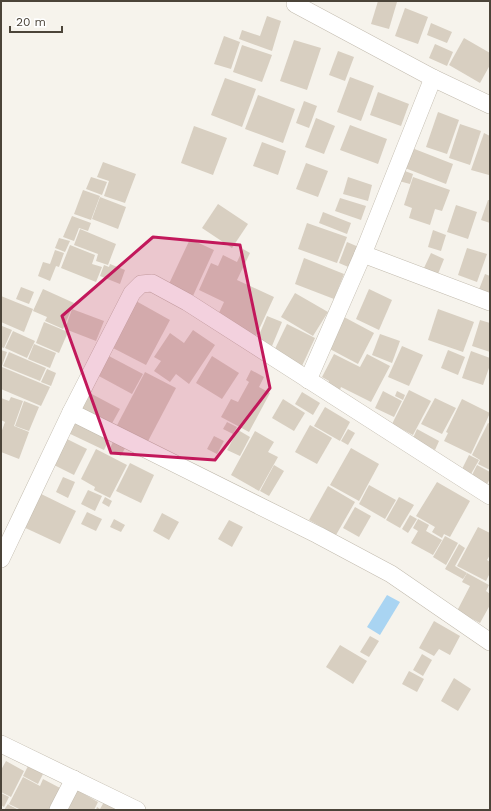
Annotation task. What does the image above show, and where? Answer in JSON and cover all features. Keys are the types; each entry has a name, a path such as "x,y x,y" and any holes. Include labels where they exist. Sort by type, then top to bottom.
{"street":[{"path":"295,4 433,78 490,106"},
{"path":"308,380 363,254 433,78"},
{"path":"363,254 490,302"},
{"path":"1,558 71,412 132,293 141,284 152,283 187,302 490,496"},
{"path":"71,412 318,535 391,574 490,642"},
{"path":"1,744 137,810"},
{"path":"58,810 74,779"}],"highlighted area":[{"path":"153,237 240,245 270,388 215,460 111,453 62,316"}],"water":[{"path":"387,595 400,602 380,635 367,627"}],"building":[{"path":"378,1 397,2 389,29 371,24"},
{"path":"405,8 428,17 418,44 395,36"},
{"path":"267,16 281,21 272,51 239,39 242,30 260,36"},
{"path":"431,23 452,32 447,43 427,35"},
{"path":"224,36 240,42 231,69 214,64"},
{"path":"464,38 490,53 490,65 480,83 449,65"},
{"path":"294,40 321,48 307,90 280,81"},
{"path":"435,44 453,52 447,66 429,58"},
{"path":"242,45 272,55 262,82 233,72"},
{"path":"338,51 354,57 345,81 329,75"},
{"path":"350,77 374,86 361,121 337,112"},
{"path":"225,78 256,89 242,127 211,115"},
{"path":"378,92 409,104 401,126 370,115"},
{"path":"258,95 295,109 283,143 245,129"},
{"path":"304,101 317,106 309,128 296,123"},
{"path":"438,112 459,120 447,154 426,147"},
{"path":"316,118 335,126 324,154 305,147"},
{"path":"460,124 481,131 470,165 449,158"},
{"path":"350,125 387,139 378,164 340,150"},
{"path":"194,126 227,138 213,175 181,163"},
{"path":"484,133 490,136 489,175 471,170"},
{"path":"262,142 286,151 278,175 253,166"},
{"path":"412,148 453,164 446,184 405,168"},
{"path":"103,162 136,174 125,203 104,196 109,181 97,177"},
{"path":"306,163 328,171 318,197 296,189"},
{"path":"402,170 413,174 410,184 399,181"},
{"path":"91,177 107,182 102,195 86,189"},
{"path":"348,177 372,185 368,201 343,194"},
{"path":"413,177 450,190 442,211 435,209 430,225 409,218 412,208 404,205"},
{"path":"83,190 100,196 91,220 74,214"},
{"path":"100,197 126,207 118,229 92,219"},
{"path":"340,198 366,206 361,220 335,211"},
{"path":"488,200 490,200 490,223 481,220"},
{"path":"218,204 248,224 232,248 202,228"},
{"path":"456,205 477,212 468,239 447,232"},
{"path":"323,212 351,223 347,234 319,223"},
{"path":"72,216 91,223 88,231 79,228 74,241 63,237"},
{"path":"307,223 347,237 337,263 298,249"},
{"path":"80,229 116,244 108,265 96,261 98,254 74,245"},
{"path":"433,230 446,235 441,251 428,247"},
{"path":"59,238 70,241 65,252 55,248"},
{"path":"190,239 214,250 192,298 168,286"},
{"path":"347,242 361,248 353,269 339,263"},
{"path":"70,245 95,255 92,264 102,267 96,282 61,268"},
{"path":"467,248 487,254 477,282 458,275"},
{"path":"243,249 250,253 237,280 274,297 256,336 217,317 224,302 199,290 211,263 218,266 223,255 237,262"},
{"path":"55,250 64,253 59,267 56,266 50,281 38,276 43,262 50,264"},
{"path":"431,253 444,259 438,274 424,268"},
{"path":"304,258 344,274 334,299 295,284"},
{"path":"110,264 125,270 120,284 100,276 104,265 109,267"},
{"path":"485,274 490,276 490,296 478,292"},
{"path":"21,287 34,292 29,304 16,299"},
{"path":"43,289 74,303 63,329 45,321 47,317 33,311"},
{"path":"369,289 392,300 379,330 356,319"},
{"path":"295,293 328,312 313,336 281,317"},
{"path":"1,296 33,309 24,332 1,322"},
{"path":"136,301 170,320 146,365 111,347"},
{"path":"72,309 104,321 96,341 65,329"},
{"path":"438,309 474,322 463,352 428,340"},
{"path":"267,316 282,322 272,346 257,340"},
{"path":"344,317 374,333 358,364 328,348"},
{"path":"480,320 490,323 490,352 472,346"},
{"path":"44,322 68,332 59,353 36,343"},
{"path":"287,324 315,338 301,368 272,355"},
{"path":"2,326 12,330 4,348 1,347"},
{"path":"193,330 215,345 189,384 176,374 170,382 154,371 161,361 154,357 170,333 184,343"},
{"path":"13,331 35,341 27,358 5,348"},
{"path":"380,334 400,341 392,363 372,355"},
{"path":"34,344 56,353 50,368 28,359"},
{"path":"402,346 423,355 409,386 388,377"},
{"path":"1,350 7,352 2,366 1,365"},
{"path":"448,350 465,357 458,375 441,368"},
{"path":"471,351 490,358 490,365 483,385 462,378"},
{"path":"9,352 46,368 40,381 3,366"},
{"path":"334,354 360,367 367,354 390,366 371,402 341,387 338,395 326,389 329,381 322,377"},
{"path":"107,355 143,374 132,394 97,375"},
{"path":"212,356 239,373 222,399 196,383"},
{"path":"2,367 50,387 41,406 1,389"},
{"path":"47,369 56,373 51,386 41,382"},
{"path":"251,370 264,377 259,387 270,393 249,432 221,417 231,399 238,402 249,382 246,380"},
{"path":"145,372 176,388 146,445 115,429"},
{"path":"409,390 431,401 413,435 392,424"},
{"path":"383,391 402,401 394,417 375,408"},
{"path":"397,391 405,395 403,400 395,396"},
{"path":"88,392 120,409 110,427 79,410"},
{"path":"302,392 320,403 313,415 295,404"},
{"path":"11,397 23,401 14,426 29,432 19,459 1,452 1,433 5,422 1,420 1,398 9,401"},
{"path":"435,398 456,408 442,434 421,424"},
{"path":"283,399 305,413 294,431 272,418"},
{"path":"462,399 490,413 471,454 444,441 448,433 446,432"},
{"path":"24,401 39,407 29,431 15,426"},
{"path":"325,407 350,422 340,441 314,426"},
{"path":"71,417 111,436 104,450 64,431"},
{"path":"227,422 237,427 233,434 223,429"},
{"path":"488,423 490,424 490,470 478,464 480,460 472,455"},
{"path":"310,425 332,438 317,464 295,452"},
{"path":"348,429 355,433 348,445 341,441"},
{"path":"417,429 439,441 435,450 413,438"},
{"path":"238,430 250,437 240,456 227,450"},
{"path":"255,431 274,442 268,452 278,457 259,491 231,475"},
{"path":"214,436 224,441 217,454 207,449"},
{"path":"65,438 87,449 74,475 52,464"},
{"path":"114,440 126,446 121,456 109,450"},
{"path":"351,448 379,464 359,501 330,485"},
{"path":"96,449 127,465 110,498 94,490 95,487 81,479"},
{"path":"469,455 479,460 471,474 462,469"},
{"path":"130,463 154,475 141,503 116,491"},
{"path":"274,465 284,471 269,496 260,491"},
{"path":"477,465 490,472 490,479 487,484 472,475"},
{"path":"63,477 75,482 68,498 56,492"},
{"path":"437,482 470,501 450,537 444,534 442,538 432,532 435,527 416,516"},
{"path":"369,485 396,500 385,519 359,504"},
{"path":"328,486 355,502 336,535 309,520"},
{"path":"88,490 102,496 95,511 81,504"},
{"path":"35,491 76,511 60,544 19,525"},
{"path":"105,497 112,501 109,507 102,503"},
{"path":"399,497 414,505 400,528 386,520"},
{"path":"355,507 371,516 359,537 343,528"},
{"path":"87,512 102,519 96,531 81,524"},
{"path":"162,513 179,522 169,540 153,531"},
{"path":"410,515 417,519 408,533 402,529"},
{"path":"114,519 125,525 121,532 110,527"},
{"path":"418,519 429,525 426,531 442,540 433,555 411,543 418,531 413,528"},
{"path":"229,520 243,527 232,547 218,539"},
{"path":"478,527 490,533 490,555 487,560 490,562 490,573 486,581 457,566"},
{"path":"445,536 458,543 446,565 433,557"},
{"path":"459,544 465,548 455,566 467,573 463,579 445,569"},
{"path":"467,573 489,585 486,591 490,594 490,605 480,623 457,611 470,586 462,582"},
{"path":"434,621 460,636 450,655 439,649 434,656 419,648"},
{"path":"370,636 379,641 369,657 360,652"},
{"path":"340,645 367,661 353,684 326,667"},
{"path":"422,654 432,660 423,676 413,670"},
{"path":"409,671 424,679 417,692 402,684"},
{"path":"454,678 471,689 458,711 441,701"},
{"path":"6,761 24,771 11,797 1,792 1,770"},
{"path":"28,766 43,774 38,784 23,776"},
{"path":"23,777 40,786 43,779 60,788 49,810 21,810 9,804"},
{"path":"77,790 98,802 94,810 67,810"},
{"path":"1,793 9,797 4,807 1,805"},
{"path":"104,802 119,810 96,810 97,807 100,809"},
{"path":"8,804 9,805 19,810 4,810"}]}
